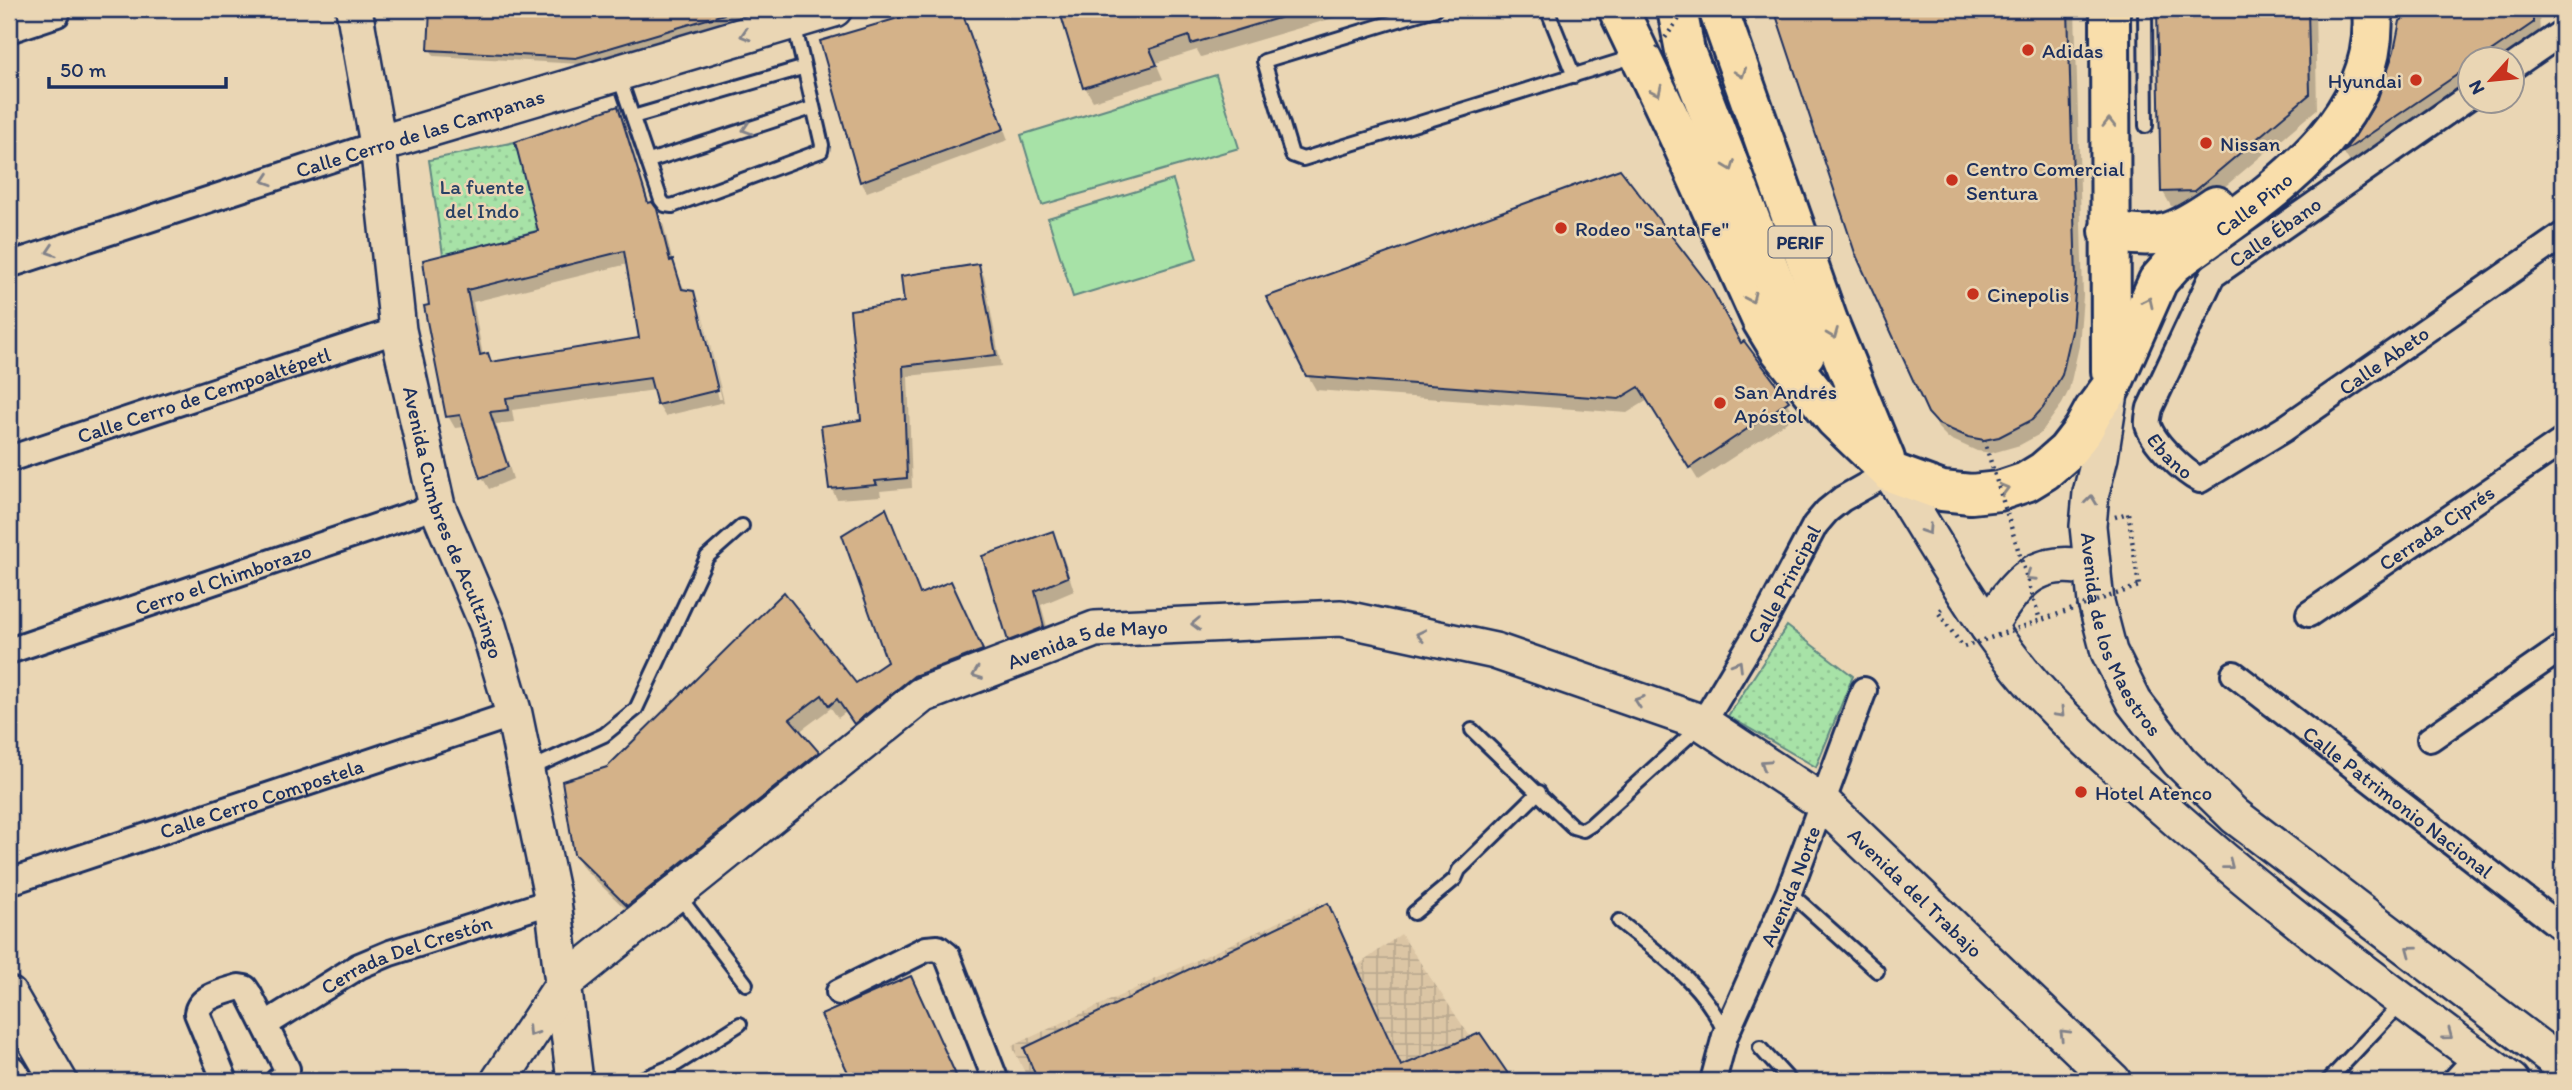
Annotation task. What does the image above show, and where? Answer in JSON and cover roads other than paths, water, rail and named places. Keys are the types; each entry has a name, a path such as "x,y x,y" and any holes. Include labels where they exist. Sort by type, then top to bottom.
{"main road":[{"path":"1676,9 1685,51 1787,314 1835,419"},
{"name":"PERIF","path":"1718,9 1828,321 1890,472"},
{"name":"Avenida de los Maestros","path":"2110,9 2111,387"},
{"name":"Calle Pino","path":"2109,231 2141,237 2166,234 2188,225 2218,205 2289,144 2307,127 2330,95 2346,61 2350,9"},
{"name":"Calle Pino","path":"1890,472 1942,491 1971,494 1999,491 2026,482 2066,452 2111,387 2158,281 2173,264 2303,165 2340,122 2355,95 2370,58 2372,9"},
{"path":"1636,30 1762,321 1779,349 1835,419 1890,472"}],"street":[{"name":"Avenida Cumbres de Acultzingo","path":"354,9 378,144 398,330 438,506 488,626 514,714 553,901 575,1081"},
{"name":"Calle Cerro de las Campanas","path":"9,265 378,144 834,9"},
{"path":"9,30 57,13"},
{"path":"2526,57 2563,32"},
{"name":"Calle Ébano","path":"2148,424 2150,408 2212,276 2456,106"},
{"name":"Calle Abeto","path":"2200,480 2284,429 2563,235"},
{"name":"Calle Cerro de Cempoaltépetl","path":"9,459 398,330"},
{"name":"Avenida de los Maestros","path":"2111,387 2100,457 2091,493 2088,526 2096,602 2109,652 2134,702 2179,761 2235,816 2563,1066"},
{"name":"Ebano","path":"2148,424 2155,439 2188,474 2200,480"},
{"name":"Cerrada Ciprés","path":"2309,614 2563,441"},
{"path":"1890,472 1976,637 2034,685 2085,740 2220,858 2402,1001 2466,1069 2511,1081"},
{"name":"Calle Principal","path":"1703,723 1766,618 1815,525 1842,499 1890,472"},
{"name":"Cerro el Chimborazo","path":"9,651 438,506"},
{"path":"1976,637 2010,592 2026,576 2046,566 2072,564 2093,569"},
{"name":"Avenida 5 de Mayo","path":"499,1081 564,983 922,695 1095,629 1341,618 1495,651 1703,723"},
{"path":"2430,739 2563,647"},
{"name":"Calle Patrimonio Nacional","path":"2234,674 2563,929"},
{"name":"Avenida Norte","path":"1711,1080 1725,1036 1789,892 1864,690"},
{"name":"Calle Cerro Compostela","path":"9,882 514,714"},
{"name":"Avenida del Trabajo","path":"1703,723 1822,802 2113,1081"},
{"name":"Cerrada Del Crestón","path":"265,1024 359,966 380,957 553,901"},
{"path":"839,992 926,949 938,948 947,955 996,1081"},
{"path":"225,1081 197,1013 198,1006 203,1000 239,987 244,988 287,1069 285,1076 278,1081"},
{"path":"9,995 59,1081"},
{"path":"9,1073 14,1081"}],"lane":[{"path":"1435,9 1264,61 1292,155 1303,159 1574,76 1636,30"},
{"path":"1547,9 1574,76"},
{"path":"2144,9 2146,126"},
{"path":"618,73 661,200 665,205 672,206 821,151 822,145 793,21"},
{"path":"633,117 802,68"},
{"path":"649,161 812,108"},
{"path":"526,771 604,736 636,709 707,557 742,526"},
{"path":"1472,730 1573,827 1583,830 1703,723"},
{"path":"1414,913 1455,879 1458,870 1539,792"},
{"path":"1789,892 1877,971"},
{"path":"676,893 746,984"},
{"path":"1619,921 1695,985 1717,1014 1725,1036"},
{"path":"2328,1081 2402,1001"},
{"path":"638,1081 677,1064 740,1024"},
{"path":"1760,1048 1790,1081"}],"place":[{"name":"Adidas","path":"2028,50"},
{"name":"Hyundai","path":"2416,80"},
{"name":"Nissan","path":"2206,143"},
{"name":"Centro Comercial Sentura","path":"1952,180"},
{"name":"Rodeo \"Santa Fe\"","path":"1561,228"},
{"name":"Cinepolis","path":"1973,294"},
{"name":"San Andrés Apóstol","path":"1720,403"},
{"name":"Hotel Atenco","path":"2081,792"}],"park label":[{"name":"La fuente del Indo","path":"482,198"}]}
